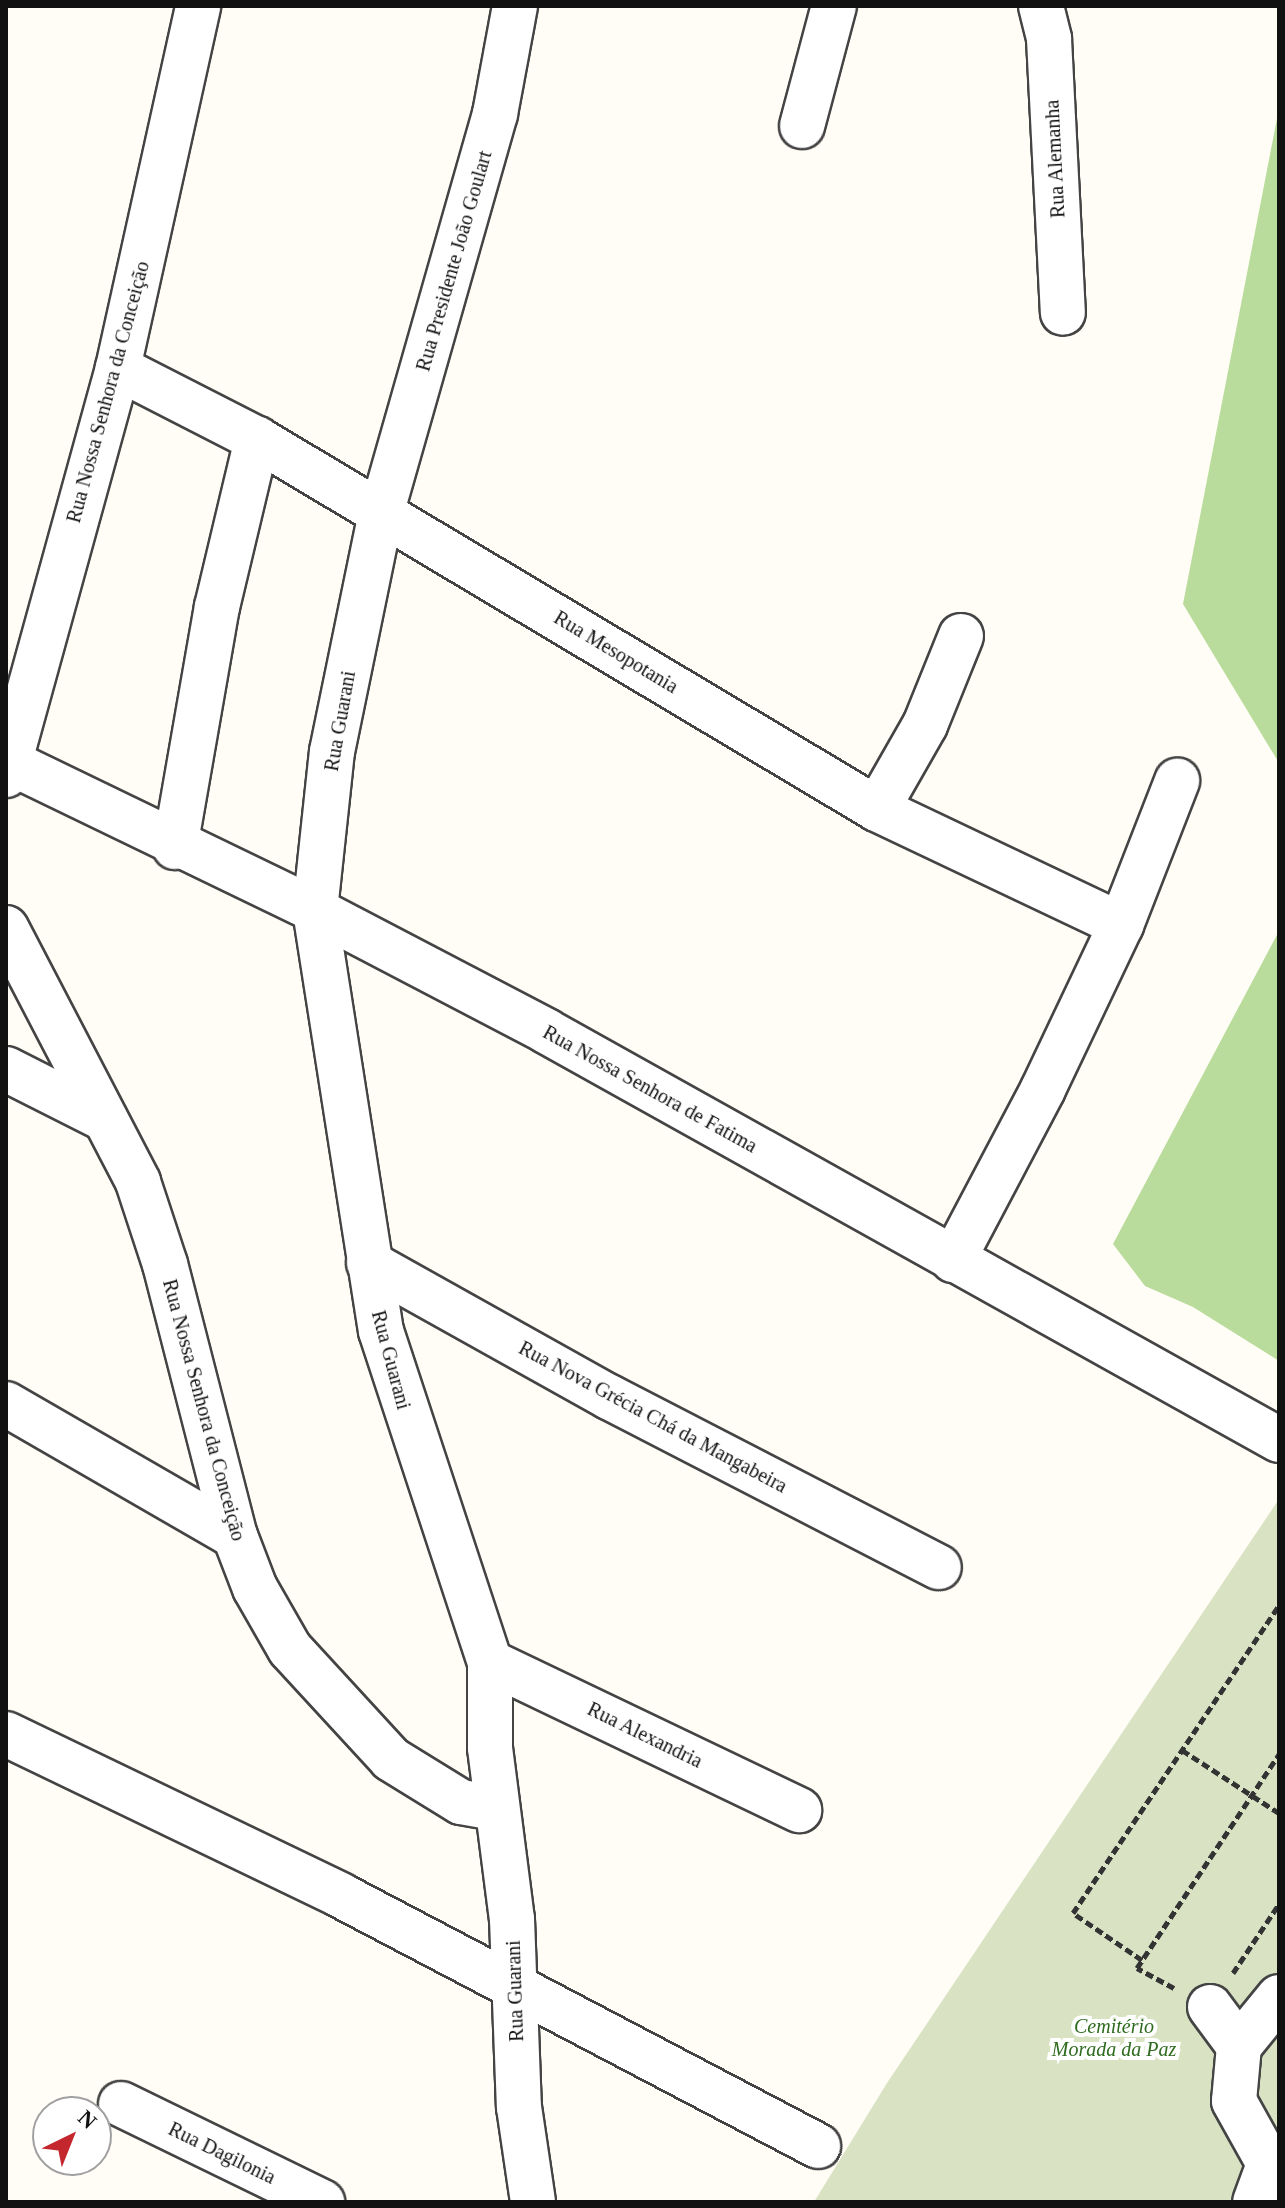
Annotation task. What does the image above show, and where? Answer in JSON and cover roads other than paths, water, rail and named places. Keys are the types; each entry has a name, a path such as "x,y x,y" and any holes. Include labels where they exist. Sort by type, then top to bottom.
{"street":[{"name":"Rua Nossa Senhora da Conceição","path":"8,756 118,368 198,6"},
{"name":"Rua Presidente João Goulart","path":"381,513 491,128 515,6"},
{"path":"802,126 834,6"},
{"name":"Rua Alemanha","path":"1041,6 1049,39 1063,313"},
{"name":"Rua Mesopotania","path":"118,368 257,439 877,809 1121,925"},
{"path":"175,847 217,607 257,439"},
{"name":"Rua Guarani","path":"381,513 332,751 315,910 369,1263 399,1398 490,1662 496,1808 507,1873 515,1990 519,2107 533,2202"},
{"path":"877,809 925,725 961,636"},
{"name":"Rua Nossa Senhora de Fatima","path":"8,756 175,847 315,910 682,1106 1279,1440"},
{"path":"953,1260 1043,1089 1121,925 1177,781"},
{"name":"Rua Nossa Senhora da Conceição","path":"6,928 138,1182 165,1264 235,1536 255,1588 290,1649 332,1699 391,1759 433,1789 461,1802 496,1808"},
{"path":"6,1069 105,1119"},
{"name":"Rua Nova Grécia Chá da Mangabeira","path":"369,1263 609,1397 939,1567"},
{"path":"6,1404 235,1536"},
{"name":"Rua Alexandria","path":"490,1662 799,1810"},
{"path":"6,1734 340,1895 515,1990 818,2146"},
{"path":"1255,2202 1269,2164 1234,2101 1239,2046 1279,1997"},
{"path":"1210,2007 1239,2046"},
{"name":"Rua Dagilonia","path":"121,2104 322,2202"}],"park label":[{"name":"Cemitério Morada da Paz","path":"1114,2038"}]}
